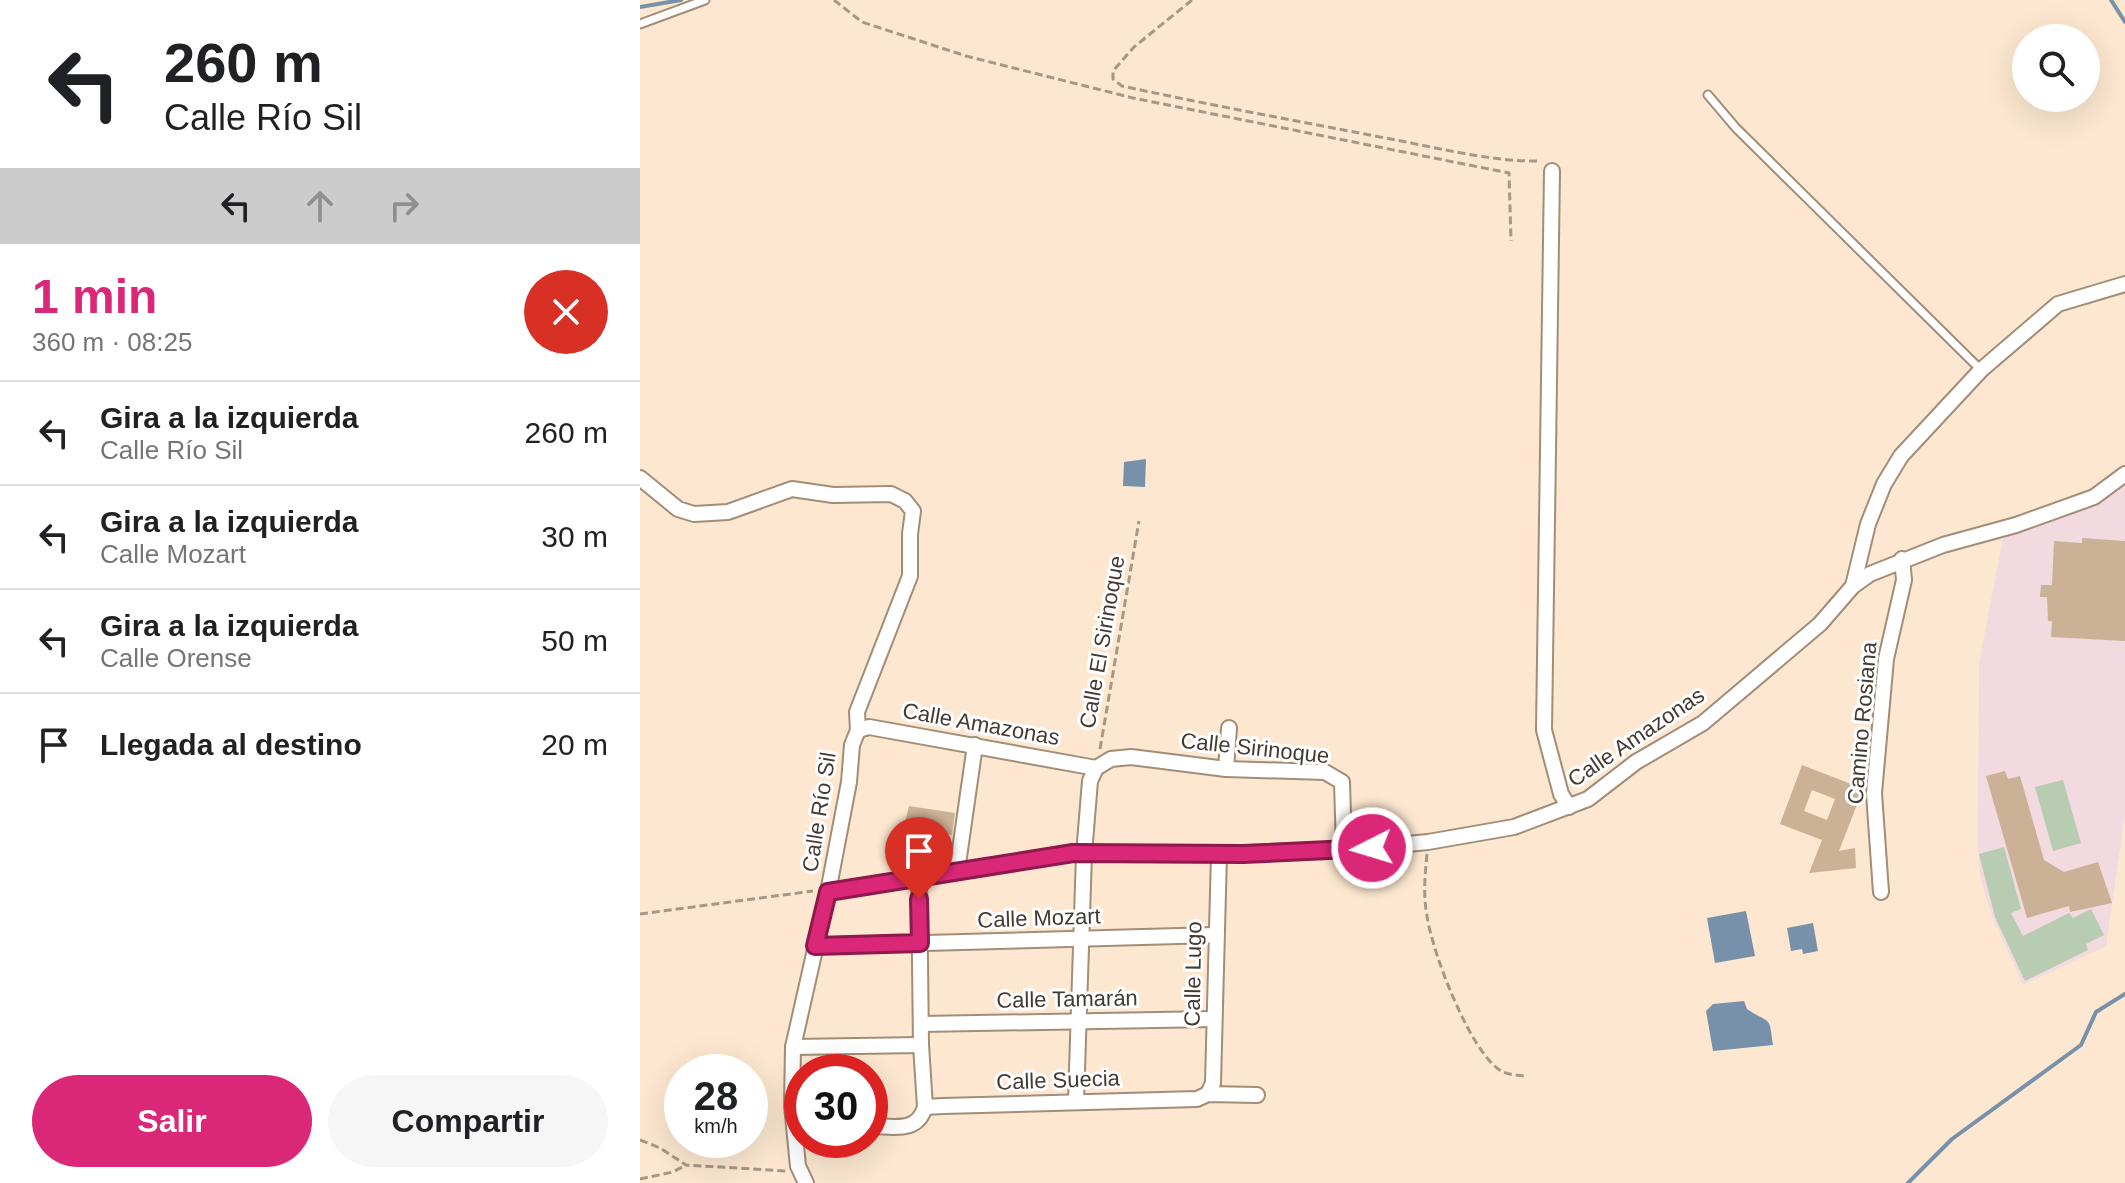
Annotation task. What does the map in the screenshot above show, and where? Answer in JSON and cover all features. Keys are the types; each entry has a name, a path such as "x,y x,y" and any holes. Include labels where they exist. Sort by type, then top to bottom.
{"street":[{"path":"1549,166 1544,730 1561,794 1569,807"},
{"path":"1853,586 1868,524 1901,456 1981,370 2058,304 2125,284"},
{"path":"1853,586 1902,559 2016,525 2094,497 2125,474"},
{"name":"Calle Río Sil","path":"640,478 678,509 694,514 728,512 792,489 833,495 891,494 905,501 913,511 910,576 857,712 858,730 852,745 849,782 792,1054"},
{"name":"Camino Rosiana","path":"1881,892 1874,793 1886,659 1904,580 1902,559"},
{"name":"Calle Amazonas","path":"828,892 1073,853 1219,854 1344,850 1428,842 1514,827 1588,799 1636,762 1703,723 1820,624 1853,586"},
{"name":"Calle Amazonas","path":"858,730 869,727 1096,768"},
{"path":"1226,769 1229,728"},
{"path":"957,871 975,745"},
{"name":"Calle Sirinoque","path":"1096,768 1111,759 1131,757 1226,769 1325,772 1342,782 1344,850"},
{"path":"1076,1101 1084,854 1090,781 1096,768"},
{"name":"Calle Lugo","path":"1208,1094 1213,1083 1219,854"},
{"path":"888,1126 911,1126 922,1118 925,1107 919,877"},
{"name":"Calle Mozart","path":"815,946 1215,935"},
{"name":"Calle Tamarán","path":"921,1024 1214,1019"},
{"path":"793,1047 921,1045"},
{"name":"Calle Suecia","path":"925,1107 1197,1099 1208,1094 1257,1095"},
{"name":"Calle Río Sil","path":"798,1158 798,1166 806,1183"}],"lane":[{"path":"640,24 705,0"},
{"path":"1708,95 1736,128 1981,370"}],"path":[{"path":"834,0 862,22 966,56 1147,101 1509,173 1511,241"},
{"path":"1192,0 1134,47 1113,71 1113,79 1122,86 1212,106 1549,166"},
{"name":"Calle El Sirinoque","path":"1096,768 1139,521"},
{"path":"1428,842 1424,887 1427,917 1439,964 1454,1002 1479,1045 1499,1070 1525,1076"},
{"path":"640,914 792,892 828,892"},
{"path":"640,1140 660,1148 686,1165 787,1171 798,1166"},
{"path":"640,1179 673,1172 686,1165"}],"shaded area":[{"path":"2125,480 2125,814 2106,946 2023,985 1992,916 1981,880 1978,852 1979,663 2004,533"}],"green space":[{"path":"2063,780 2081,843 2053,851 2035,787"},
{"path":"2004,847 2021,909 2011,913 2023,936 2069,913 2073,918 2091,909 2104,935 2086,944 2088,950 2025,981 1995,917 1979,854"}],"water":[{"path":"1146,459 1145,487 1123,486 1124,462"},
{"path":"1746,911 1755,956 1715,963 1707,918"},
{"path":"1813,923 1818,951 1803,954 1802,949 1791,951 1787,928"},
{"path":"1744,1001 1747,1009 1768,1021 1773,1045 1713,1051 1706,1011 1713,1004"}],"building":[{"path":"2082,538 2125,541 2125,641 2051,637 2052,621 2048,621 2047,597 2040,597 2041,585 2052,585 2054,541 2082,543"},
{"path":"1802,765 1864,789 1861,803 1858,802 1839,851 1855,848 1856,868 1809,873 1822,840 1780,824","holes":["1812,790 1835,799 1827,820 1804,811"]},
{"path":"2005,771 2008,779 2020,776 2044,860 2064,872 2098,862 2112,903 2070,912 2069,906 2027,918 1986,776"},
{"path":"909,806 955,813 952,835 904,826"}],"waterway":[{"path":"640,7 681,0"},
{"path":"2111,0 2125,22"},
{"path":"1908,1183 1952,1139 2081,1045 2096,1012 2125,994"}],"route":[{"path":"919,899 920,943 815,946 828,892 1073,853 1243,854 1372,848"}]}
